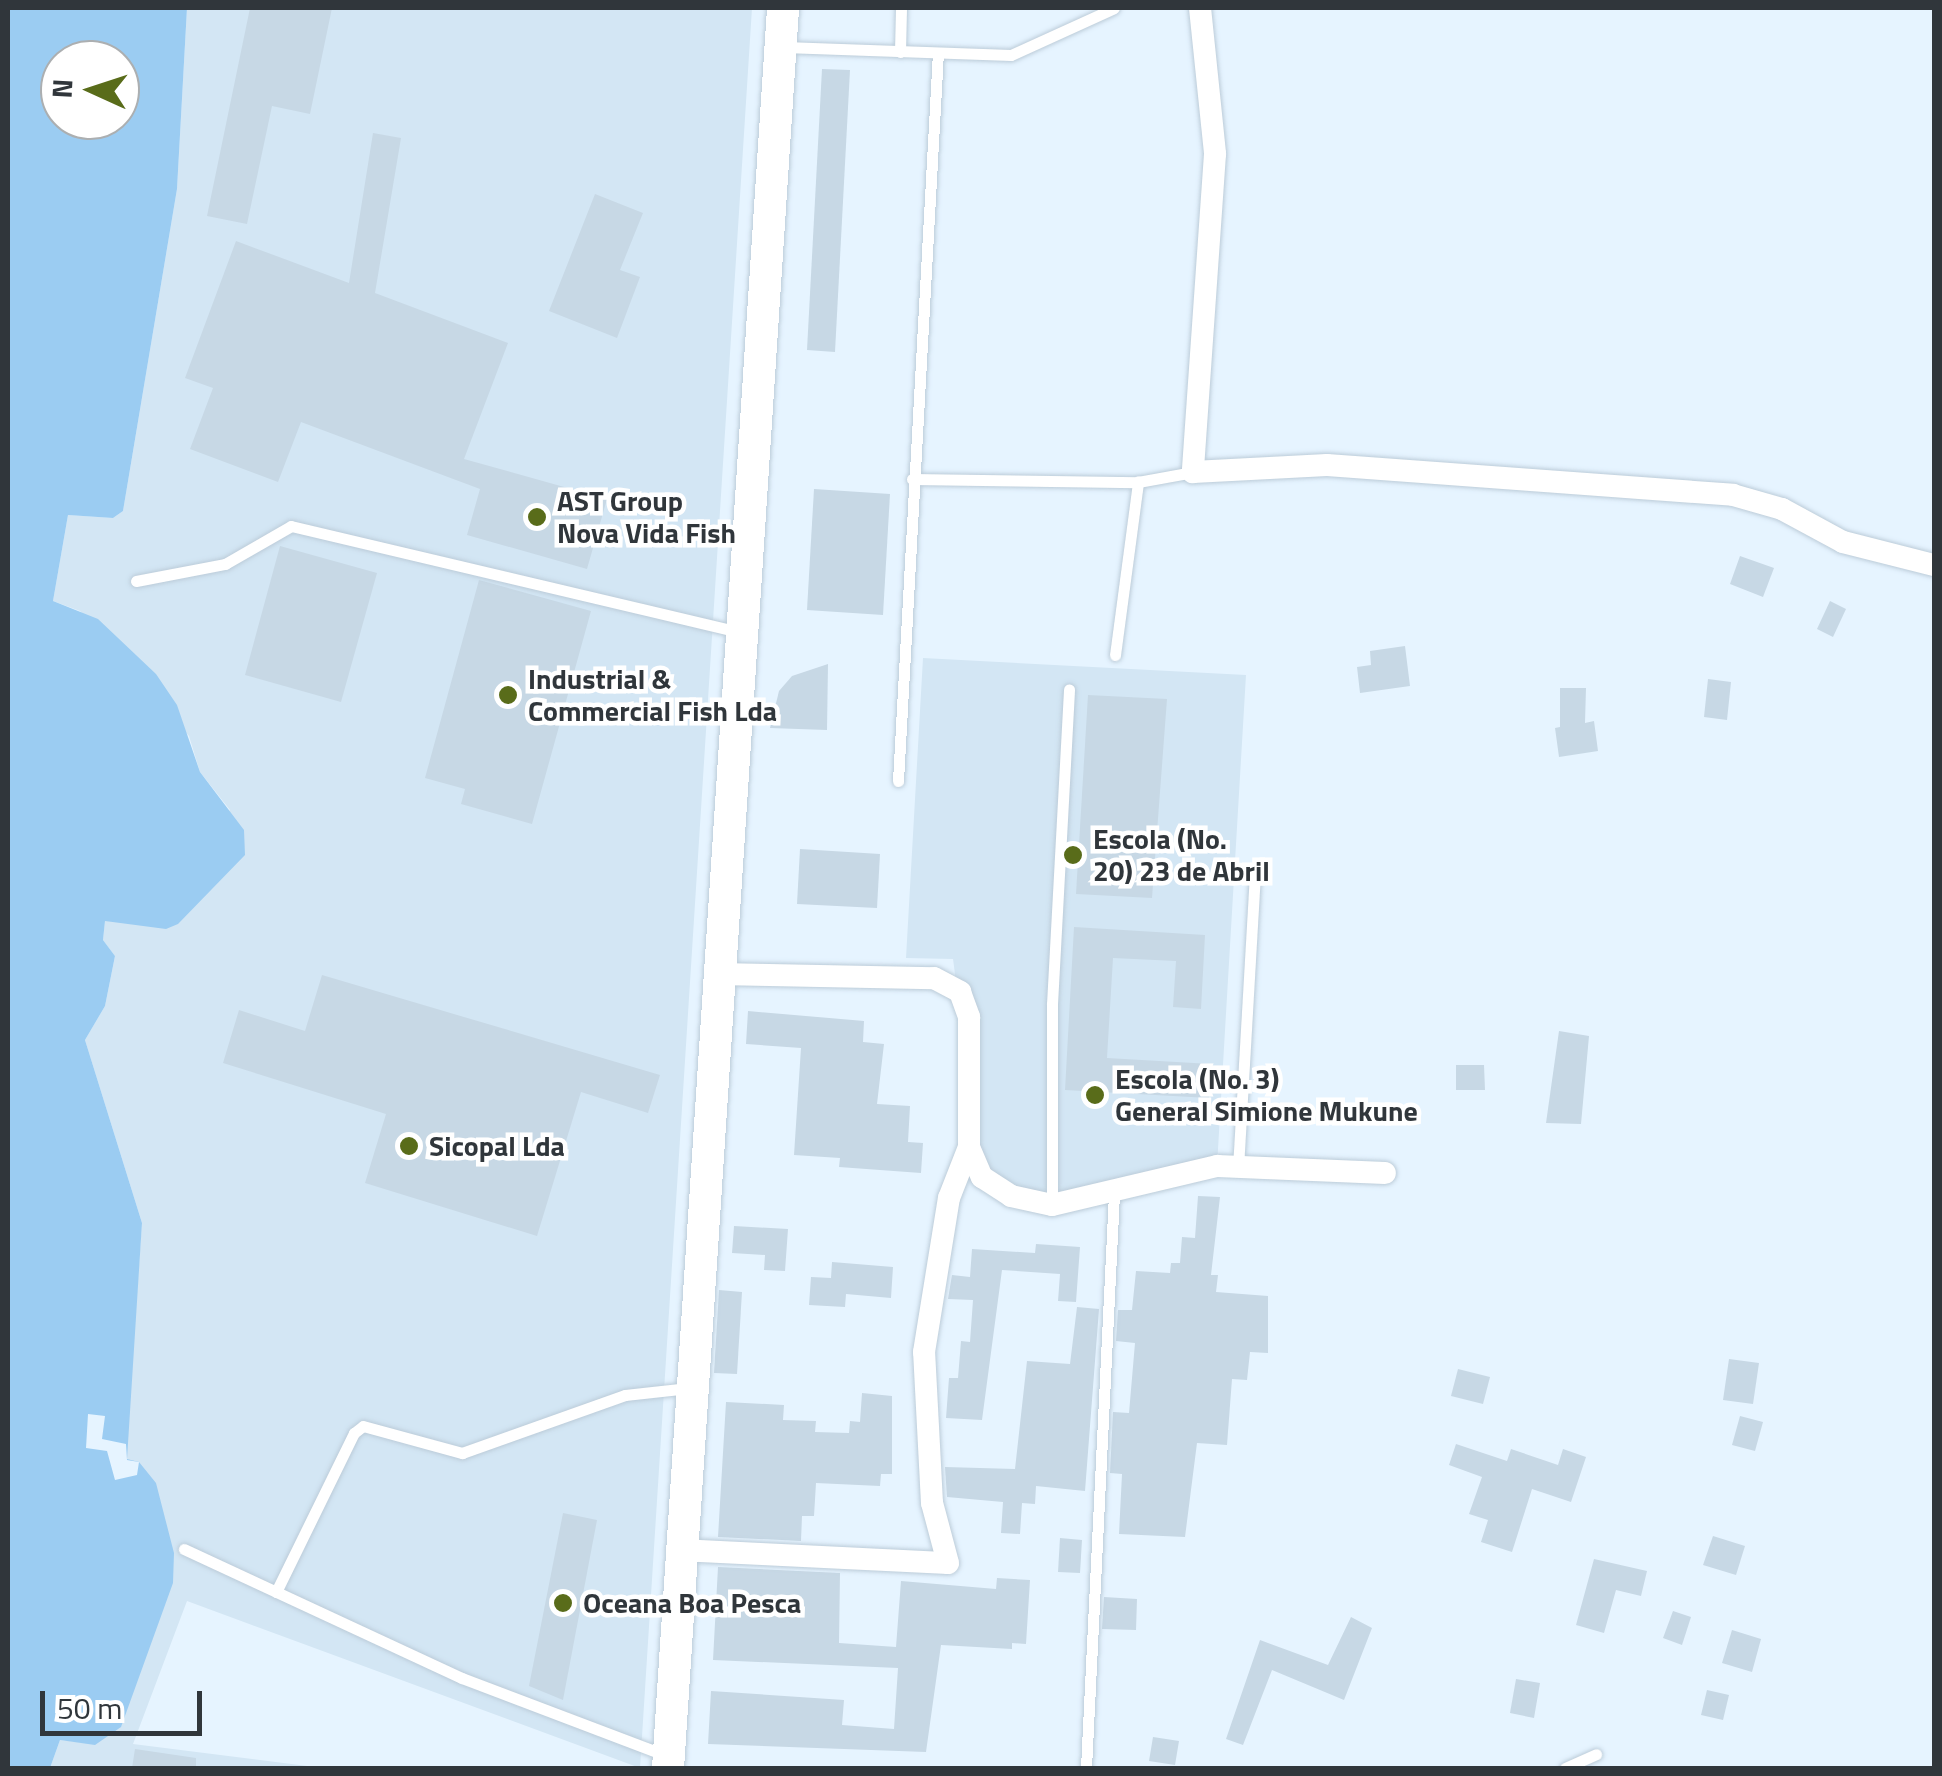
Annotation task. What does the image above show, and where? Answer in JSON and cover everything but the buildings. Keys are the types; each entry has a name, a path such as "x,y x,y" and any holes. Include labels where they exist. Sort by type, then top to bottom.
{"street":[{"path":"669,1763 690,1388 783,8"},
{"path":"1200,8 1215,154 1193,472 1328,465 1734,495 1782,509 1842,542 1934,565"},
{"path":"680,1550 948,1564 932,1503 923,1372 949,1198 969,1147 969,1017 960,992 934,978 718,974"},
{"path":"969,1147 982,1176 1011,1196 1052,1205 1114,1194 1217,1166 1385,1174"}],"lane":[{"path":"900,52 901,8"},
{"path":"780,46 1011,55 1114,8"},
{"path":"898,782 938,53"},
{"path":"912,479 1138,482 1193,472"},
{"path":"1116,655 1138,482"},
{"path":"136,581 225,564 291,526 740,632"},
{"path":"1052,1205 1052,1004 1070,689"},
{"path":"1238,1168 1256,872"},
{"path":"1086,1768 1114,1194"},
{"path":"276,1592 354,1432 363,1426 462,1453 625,1395 690,1388"},
{"path":"184,1549 462,1678 669,1763"},
{"path":"1565,1768 1596,1754"}],"shaded area":[{"path":"187,8 752,8 640,1768 187,1601 133,1744 323,1768 50,1768 60,1740 95,1744 139,1463 127,1460 126,1444 142,1223 85,1040 105,1006 115,956 103,940 105,920 130,921 230,810 200,772 189,736 80,611 53,601 68,515 113,518 123,511 177,189"},
{"path":"923,658 1246,675 1217,1166 1052,1205 982,1177 953,959 906,958"}],"water":[{"path":"8,8 187,8 177,189 123,511 113,518 68,515 53,601 98,619 156,674 177,705 200,772 244,830 245,855 178,924 166,929 105,921 103,940 115,956 105,1006 85,1040 142,1223 127,1459 139,1462 156,1483 174,1553 173,1583 121,1727 95,1745 60,1740 50,1768 8,1768"}],"pier":[{"path":"88,1414 105,1416 102,1439 126,1444 127,1460 139,1462 137,1475 115,1480 107,1451 86,1448"}],"place":[{"name":"AST Group Nova Vida Fish","path":"537,517"},
{"name":"Industrial & Commercial Fish Lda","path":"508,695"},
{"name":"Escola (No. 20) 23 de Abril","path":"1073,855"},
{"name":"Escola (No. 3) General Simione Mukune","path":"1095,1095"},
{"name":"Sicopal Lda","path":"409,1146"},
{"name":"Oceana Boa Pesca","path":"563,1603"}]}
